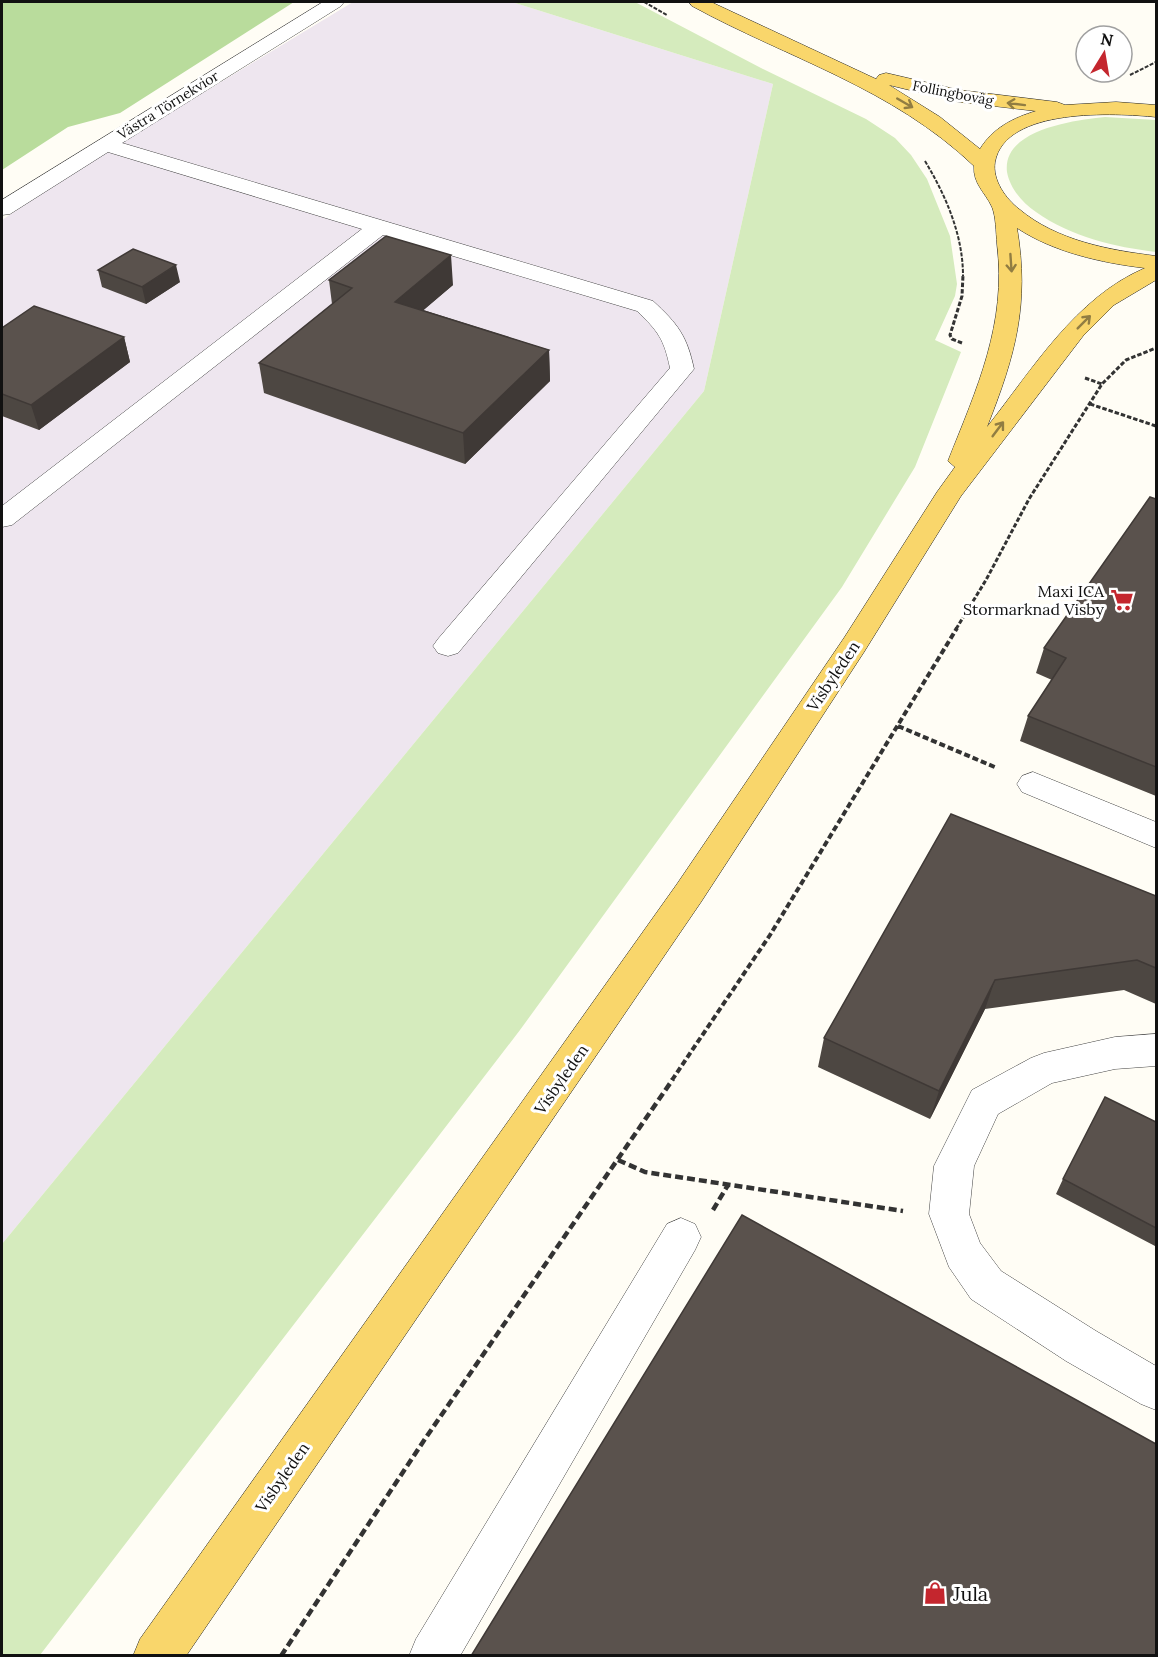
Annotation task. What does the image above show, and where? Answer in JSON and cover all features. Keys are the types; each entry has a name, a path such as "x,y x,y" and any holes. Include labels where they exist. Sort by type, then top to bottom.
{"main road":[{"name":"Follingboväg","path":"698,2 780,42 835,65 924,113 947,130 984,164"},
{"name":"Follingboväg","path":"835,65 959,96 1074,110"},
{"path":"1099,108 1156,92"},
{"path":"1156,111 1099,108 1074,110 1029,121 1006,132 991,147 984,164 988,184 1002,205 1039,231 1073,246 1113,257 1156,263"},
{"name":"Visbyleden","path":"950,492 1001,354 1010,312 1010,255 1002,205"},
{"name":"Visbyleden","path":"157,1656 689,893 854,645 950,492 1075,331 1106,300 1137,280 1156,272"}],"street":[{"name":"Västra Törnekvior","path":"2,208 335,2"},
{"path":"104,144 379,227 525,268 645,306 667,326 677,345 682,369 448,646"},
{"path":"2,519 379,227"},
{"path":"1033,784 1156,836"},
{"path":"1156,1050 1115,1053 1044,1069 985,1102 954,1166 950,1214 963,1254 986,1285 1081,1346 1156,1389"},
{"path":"433,1656 681,1237"}],"path":[{"path":"644,2 676,20"},
{"path":"920,156 942,193 958,239 963,270 963,291 950,335 957,342 1001,354"},
{"path":"281,1656 428,1436 770,935 986,580 1029,499 1102,384 1113,369 1128,358 1156,348"},
{"path":"1046,366 1102,384"},
{"path":"1090,404 1156,426"},
{"path":"898,726 1033,784"},
{"path":"618,1160 645,1172 898,1211 950,1214"}],"shaded area":[{"path":"353,2 512,2 773,84 704,391 2,1244 2,220 87,163"}],"green space":[{"path":"2,2 294,2 120,113 68,127 2,170"},
{"path":"512,2 635,2 761,68 866,119 895,138 911,155 927,179 950,236 957,284 955,296 935,340 961,352 915,467 842,587 520,1030 40,1655 2,1655 2,1244 704,391 773,84"},
{"path":"1105,117 1156,120 1156,252 1094,240 1050,221 1026,204 1014,190 1009,178 1007,172 1009,157 1016,146 1028,136 1060,124"}],"building":[{"path":"386,236 451,255 395,302 549,350 463,433 259,363 352,288 329,280"},
{"path":"133,249 176,265 142,287 98,270"},
{"path":"34,306 124,337 31,405 2,394 2,328"},
{"name":"Maxi ICA Stormarknad Visby","path":"1150,497 1156,499 1156,767 1028,716 1066,658 1044,648"},
{"path":"951,814 1156,896 1156,968 1137,960 995,980 939,1091 824,1038"},
{"path":"1105,1097 1156,1122 1156,1228 1063,1179"},
{"path":"742,1215 1156,1444 1156,1656 471,1656"}],"place":[{"name":"Maxi ICA Stormarknad Visby","path":"1122,600"},
{"name":"Jula","path":"935,1593"}]}
